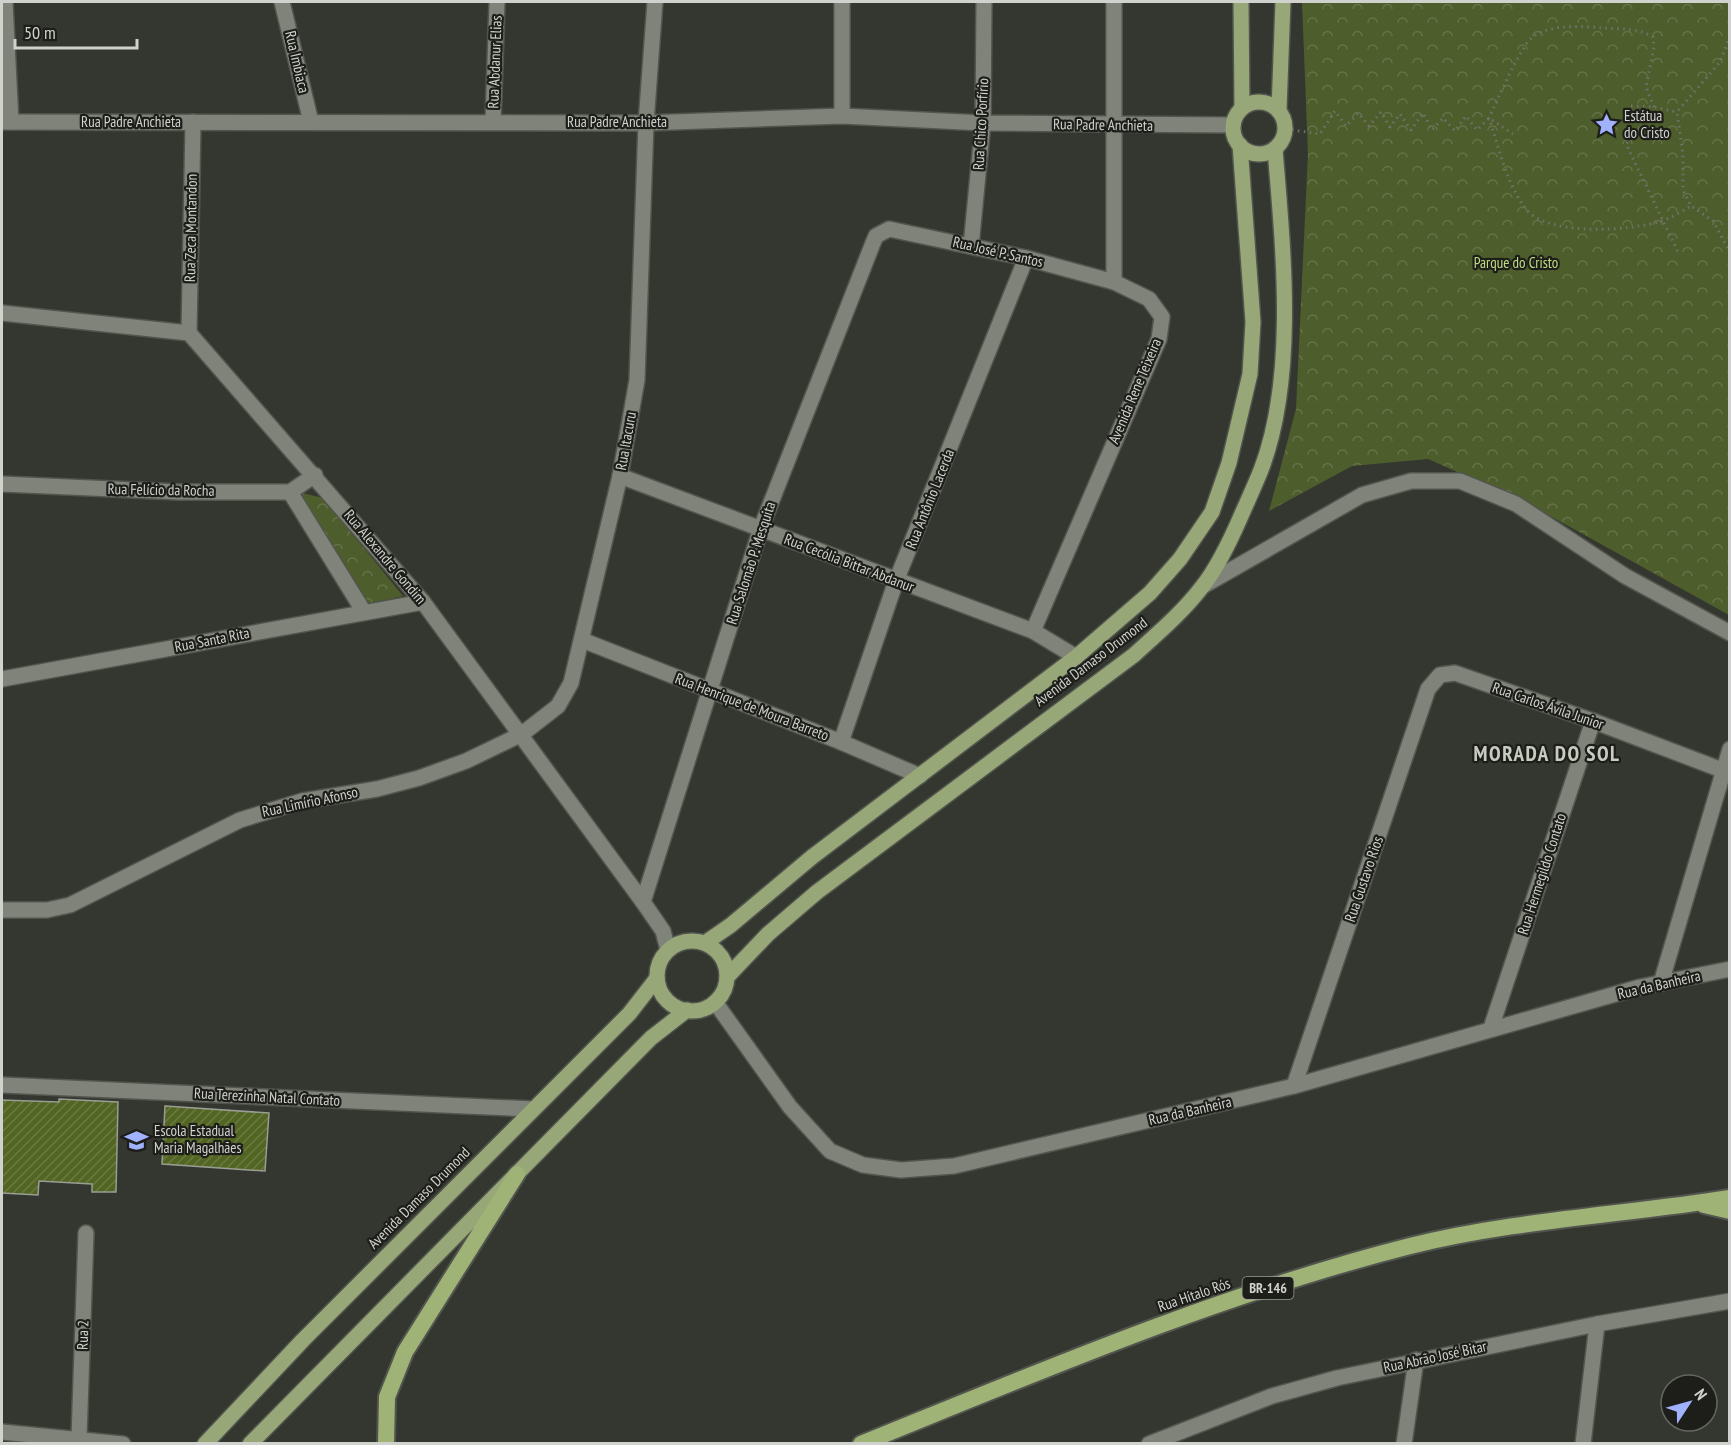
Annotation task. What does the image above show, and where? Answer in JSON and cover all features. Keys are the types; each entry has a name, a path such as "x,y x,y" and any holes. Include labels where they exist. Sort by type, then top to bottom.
{"highway":[{"path":"386,1443 387,1397 405,1352 517,1174"},
{"name":"Rua Hítalo Rós","path":"861,1443 1044,1370 1312,1273 1412,1246 1554,1219 1730,1198"},
{"name":"Rua Hítalo Rós","path":"1694,1204 1730,1211"}],"main road":[{"path":"1241,2 1242,107 1233,126 1240,145 1252,153 1268,153 1275,149 1281,143 1286,129 1279,110 1283,2"},
{"path":"1242,107 1249,103 1265,102 1279,110"},
{"name":"Avenida Damaso Drumond","path":"705,943 731,925 812,857 1076,657 1150,593 1180,559 1212,512 1229,463 1250,374 1253,322 1240,145"},
{"name":"Avenida Damaso Drumond","path":"727,977 768,934 817,892 1134,654 1170,623 1203,586 1233,533 1262,468 1276,414 1282,355 1284,256 1275,149"},
{"path":"685,941 705,943 712,947 723,960 727,977 726,986 715,1002 697,1010 687,1010 670,1003 664,996 657,978 658,968 668,950 685,941"},
{"name":"Avenida Damaso Drumond","path":"205,1443 303,1340 628,1014 657,978"},
{"path":"249,1443 651,1038 687,1010"}],"street":[{"path":"5,2 6,122"},
{"name":"Rua Imbiaca","path":"282,2 311,122"},
{"name":"Rua Abdanur Elias","path":"493,122 497,2"},
{"name":"Rua Itacuru","path":"522,734 558,706 571,683 620,476 637,380 646,123 655,2"},
{"path":"842,2 842,116"},
{"name":"Rua Chico Porfírio","path":"971,246 983,123 984,2"},
{"path":"1114,2 1114,282"},
{"name":"Rua Padre Anchieta","path":"6,122 646,123 842,116 983,123 1233,126"},
{"name":"Rua Zeca Montandon","path":"189,333 194,122"},
{"name":"Rua José P. Santos","path":"881,232 898,229 1026,258 1114,282"},
{"name":"Rua Salomão P. Mesquita","path":"643,902 761,528 873,243 881,232"},
{"name":"Rua Antônio Lacerda","path":"841,742 896,581 1026,258"},
{"name":"Avenida Rene Teixeira","path":"1033,631 1159,339 1162,317 1149,299 1114,282"},
{"path":"2,313 189,333"},
{"name":"Rua Alexandre Gondim","path":"189,333 315,475 423,602 643,902 663,931 668,950"},
{"path":"315,475 290,492 364,612"},
{"name":"Rua Cecólia Bittar Abdanur","path":"620,476 1033,631 1076,657"},
{"path":"1203,586 1362,495 1411,481 1460,480 1516,504 1625,576 1730,633"},
{"name":"Rua Felício da Rocha","path":"2,484 179,492 290,492"},
{"name":"Rua Santa Rita","path":"2,679 423,602"},
{"name":"Rua Henrique de Moura Barreto","path":"582,640 841,742 920,776"},
{"name":"Rua Carlos Ávila Junior","path":"1440,675 1455,673 1593,721 1722,770"},
{"name":"Rua Gustavo Rios","path":"1294,1086 1428,689 1440,675"},
{"name":"Rua Hermegildo Contato","path":"1491,1028 1593,721"},
{"name":"Rua Limírio Afonso","path":"2,910 47,910 69,905 249,816 302,801 377,789 419,778 466,761 522,734"},
{"path":"1661,983 1730,749"},
{"name":"Rua da Banheira","path":"715,1002 810,1132 830,1151 862,1165 901,1170 954,1166 1294,1086 1491,1028 1661,983 1730,969"},
{"name":"Rua Terezinha Natal Contato","path":"2,1085 533,1109"},
{"name":"Rua 2","path":"79,1438 86,1233"},
{"name":"Rua Abrão José Bitar","path":"1149,1443 1272,1396 1416,1360 1730,1301"},
{"path":"1583,1443 1598,1324"},
{"path":"1404,1443 1416,1360"},
{"path":"2,1432 123,1443"}],"path":[{"path":"1286,129 1320,134 1335,111 1346,126 1358,113 1369,126 1381,112 1390,127 1401,114 1411,130 1423,113 1432,130 1443,118 1455,131 1466,116 1477,130 1489,118 1520,55 1533,36 1555,28 1592,27 1643,31 1653,37 1654,47 1646,87 1654,106"},
{"path":"1730,36 1720,62 1677,112 1683,154 1683,190 1691,206 1713,221 1730,252"},
{"path":"1631,106 1654,106 1677,112"},
{"path":"1489,118 1510,181 1526,210 1552,226 1619,228 1663,221 1691,206"},
{"path":"1489,118 1513,134"},
{"path":"1632,138 1626,144 1679,254"}],"green space":[{"name":"Parque do Cristo","path":"1302,2 1729,2 1729,615 1525,502 1428,459 1352,466 1269,511 1296,409 1308,154"},
{"path":"302,493 323,498 403,596 367,604 304,503"}],"building":[{"path":"59,1099 118,1102 116,1192 92,1192 92,1184 39,1181 38,1195 2,1193 2,1100 59,1102"},
{"path":"165,1106 269,1113 265,1171 162,1164"}],"place":[{"name":"Estátua do Cristo","path":"1606,125"},
{"name":"Escola Estadual Maria Magalhães","path":"136,1140"}],"district":[{"name":"MORADA DO SOL","path":"1547,754"}]}
